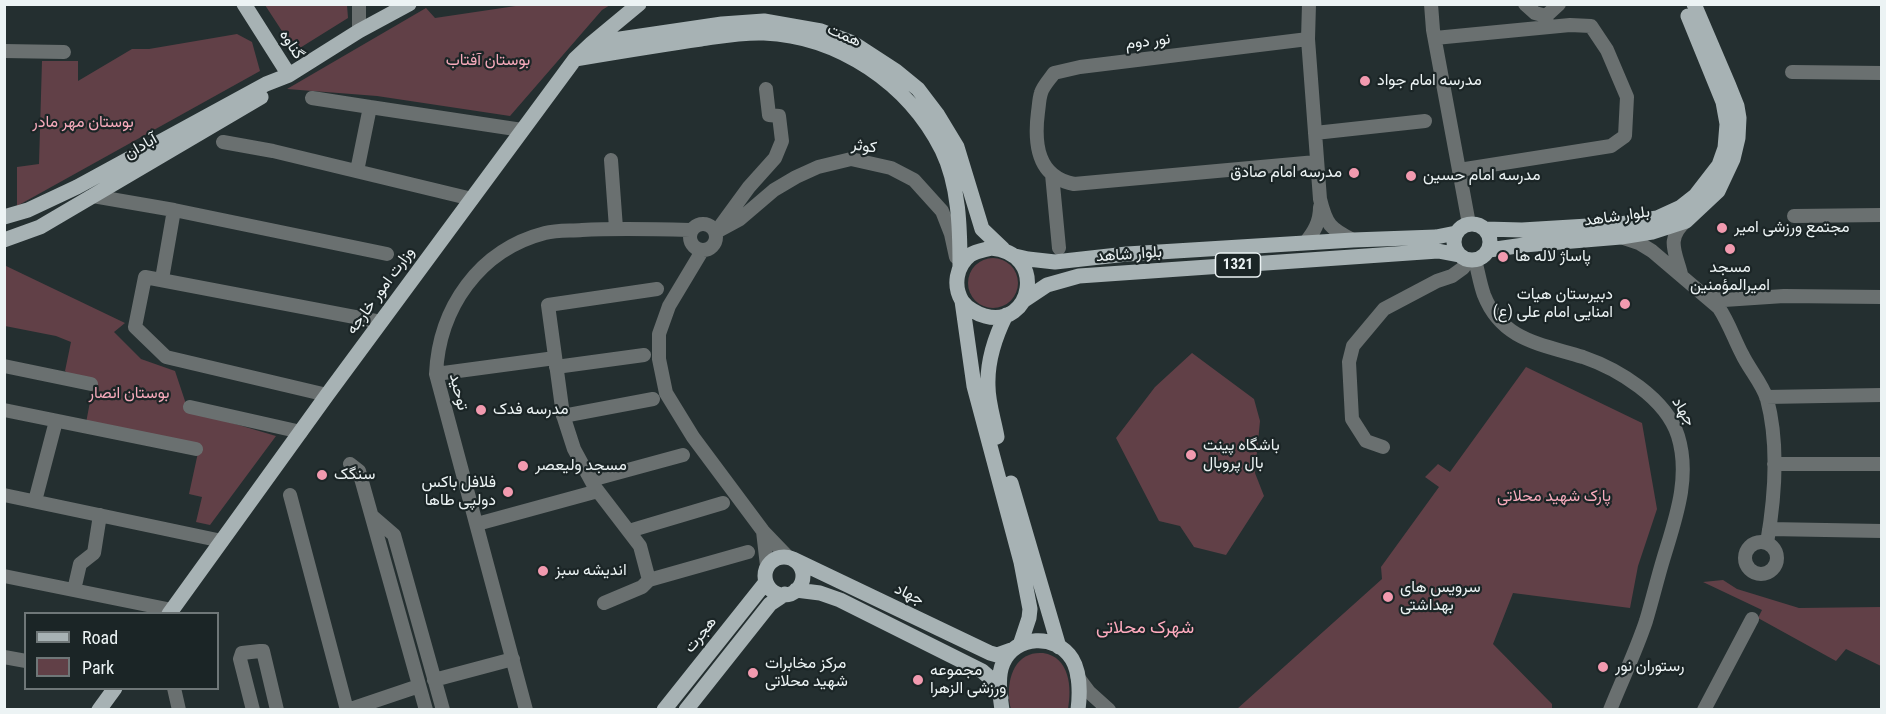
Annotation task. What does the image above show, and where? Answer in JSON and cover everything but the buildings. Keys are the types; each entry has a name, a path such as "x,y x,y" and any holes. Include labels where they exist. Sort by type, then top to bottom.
{"main road":[{"name":"گناوه","path":"244,4 289,75"},
{"name":"آبادان","path":"4,240 40,227 259,98 289,75 409,4"},
{"name":"بلوار شاهد","path":"1489,250 1652,232 1686,221 1718,191 1733,159 1739,128 1737,106 1693,7"},
{"name":"بلوار شاهد","path":"1485,229 1522,230 1621,224 1657,218 1681,207 1695,196 1719,165 1725,148 1726,124 1723,102 1693,7"},
{"path":"634,9 632,22 637,27 654,34"},
{"name":"وزارت امور خارجه","path":"170,612 575,59 634,9"},
{"name":"همت","path":"575,59 680,36 722,24 764,21 821,31 853,43 896,71 918,89 937,114 957,147 982,229 1009,252"},
{"name":"همت","path":"592,43 654,34 680,36 764,33 785,35 811,41 847,55 878,73 906,98 927,124 942,151 951,175 958,213 960,235 958,273"},
{"name":"آبادان","path":"4,217 28,210 77,187 266,84 289,75"},
{"path":"960,235 964,240 976,236 973,216 975,207"},
{"path":"1475,224 1485,229 1490,239 1489,250 1480,258 1468,258 1454,245 1459,229 1475,224"},
{"name":"بلوار شاهد","path":"1009,252 1028,260 1055,262 1126,254 1436,237 1456,233"},
{"path":"962,301 978,314 987,317 1006,315 1013,311 1023,301 1027,292 1028,281 1021,262 1009,252 991,248 970,255 958,273 958,289 962,301 974,386 1022,562 1030,609 1015,647 1003,664 1001,704"},
{"name":"بلوار شاهد","path":"1023,301 1047,285 1079,276 1438,251 1468,258"},
{"path":"1006,315 991,350 988,389 997,438 1059,647 1075,665 1078,710"},
{"path":"686,710 770,604 790,592 802,580 801,568 791,558 776,558 765,571 766,582 773,591 790,592 820,592 840,600 982,671 990,678 1001,704"},
{"name":"جهاد","path":"791,558 990,654 997,655 1041,640 1059,647"},
{"name":"هجرت","path":"664,710 766,582"},
{"path":"99,710 114,690"}],"street":[{"path":"359,4 359,32"},
{"path":"1305,243 1317,226 1320,215 1308,39 1309,4"},
{"path":"1431,4 1435,38 1469,224"},
{"path":"1525,4 1547,22"},
{"path":"1547,22 1559,4"},
{"path":"1435,38 1547,22 1591,26 1607,50 1627,97 1625,136 1611,146 1459,170"},
{"name":"نور دوم","path":"1052,174 1044,165 1037,145 1036,132 1041,92 1054,73 1080,67 1308,39"},
{"path":"4,51 64,52"},
{"path":"1792,72 1881,73"},
{"path":"716,232 749,187 775,158 782,141 779,116 769,115 766,88"},
{"path":"312,98 522,130"},
{"path":"357,171 370,107"},
{"path":"1315,133 1425,121"},
{"path":"223,142 273,151 472,199"},
{"path":"611,160 616,228"},
{"name":"کوثر","path":"716,232 740,219 774,190 796,177 839,161 863,160 891,168 914,180 942,211 951,234 958,273"},
{"path":"1052,174 1063,182 1074,184 1316,162"},
{"path":"1052,174 1059,248"},
{"path":"93,196 174,210 387,254"},
{"path":"1320,199 1329,226 1353,240"},
{"path":"162,279 174,210"},
{"path":"1794,216 1881,215"},
{"path":"1682,276 1673,247 1676,233 1686,221"},
{"path":"702,251 693,247 689,234 691,230 703,224 711,226 717,238 713,245 702,251 663,320 658,334 658,358 666,393 693,437 762,531 791,558"},
{"name":"توحید","path":"526,710 436,374 437,357 446,319 462,291 480,269 517,244 548,232 616,228 691,230"},
{"path":"1621,237 1639,243 1719,308 1766,397 1773,436 1774,465 1768,536 1881,531"},
{"path":"1383,447 1366,441 1353,419 1349,362 1353,346 1384,309 1437,281 1452,276 1463,268 1468,258"},
{"name":"جهاد","path":"1468,258 1484,296 1495,315 1511,333 1536,344 1585,358 1628,378 1655,402 1667,416 1678,435 1683,465 1679,507 1645,623 1610,710"},
{"path":"327,395 166,357 135,327 145,277 381,322"},
{"path":"649,580 640,546 594,486 574,449 563,416 548,305 657,289"},
{"path":"1706,298 1724,300 1784,296 1881,297"},
{"path":"1727,321 1734,306 1742,299"},
{"path":"436,374 644,355"},
{"path":"4,366 92,384"},
{"path":"1766,397 1881,395"},
{"path":"563,416 653,399"},
{"path":"190,407 301,432"},
{"path":"4,410 196,449"},
{"path":"35,501 56,421"},
{"path":"477,525 682,454"},
{"path":"350,464 359,471 426,710"},
{"path":"1774,465 1881,464"},
{"path":"4,495 222,541"},
{"path":"290,495 348,710 419,686"},
{"path":"629,531 723,503"},
{"path":"74,590 80,564 94,553 100,515"},
{"path":"372,516 394,535 443,710"},
{"path":"762,531 767,566"},
{"path":"604,603 642,587 649,580 748,552"},
{"path":"4,576 170,612"},
{"path":"1704,710 1752,619"},
{"path":"253,710 240,659 242,653 262,651 277,710"},
{"path":"4,657 24,661"},
{"path":"434,680 513,659"},
{"path":"1077,676 1089,692 1109,710"},
{"path":"174,690 179,710"}],"green space":[{"name":"بوستان آفتاب","path":"529,4 610,5 602,10 510,116 377,96 287,89 426,8 435,18"},
{"path":"265,5 347,5 348,18 295,51"},
{"name":"بوستان مهر مادر","path":"237,34 252,42 260,71 17,206 17,167 39,164 42,61 78,61 78,81 132,49 149,49"},
{"path":"993,258 1011,265 1018,283 1011,301 993,308 975,301 968,283 975,265"},
{"name":"بوستان انصار","path":"4,265 125,323 114,332 141,359 175,371 188,410 276,436 210,525 196,522 202,497 189,494 199,448 86,423 92,391 65,371 71,342 56,336 5,326"},
{"name":"باشگاه پینت بال پروبال","path":"1192,353 1254,399 1260,421 1255,473 1264,496 1226,555 1194,547 1180,526 1159,521 1116,438 1155,387"},
{"name":"پارک شهید محلاتی","path":"1526,367 1642,423 1657,509 1638,566 1630,608 1513,593 1493,644 1552,704 1552,709 1237,709 1382,579 1381,567 1439,487 1425,477 1438,464 1450,472"},
{"path":"1723,580 1737,589 1799,608 1881,607 1881,666 1846,649 1836,661 1758,618 1762,610 1703,582"},
{"path":"1043,653 1059,660 1064,667 1070,692 1068,709 1011,709 1009,686 1017,664 1032,654"}],"place":[{"name":"مدرسه امام جواد","path":"1365,81"},
{"name":"مدرسه امام صادق","path":"1354,173"},
{"name":"مدرسه امام حسین","path":"1411,176"},
{"name":"مجتمع ورزشی امیر","path":"1722,228"},
{"name":"مسجد امیرالمؤمنین","path":"1730,249"},
{"name":"پاساژ لاله ها","path":"1503,257"},
{"name":"دبیرستان هیات امنایی امام علی (ع)","path":"1625,304"},
{"name":"مدرسه فدک","path":"481,410"},
{"name":"باشگاه پینت بال پروبال","path":"1191,455"},
{"name":"مسجد ولیعصر","path":"523,466"},
{"name":"سنگک","path":"322,475"},
{"name":"فلافل باکس دولپی طاها","path":"508,492"},
{"name":"اندیشه سبز","path":"543,571"},
{"name":"سرویس های بهداشتی","path":"1388,597"},
{"name":"رستوران نور","path":"1603,667"},
{"name":"مرکز مخابرات شهید محلاتی","path":"753,673"},
{"name":"مجموعه ورزشی الزهرا","path":"918,680"}],"district":[{"name":"شهرک محلاتی","path":"1145,628"}]}
